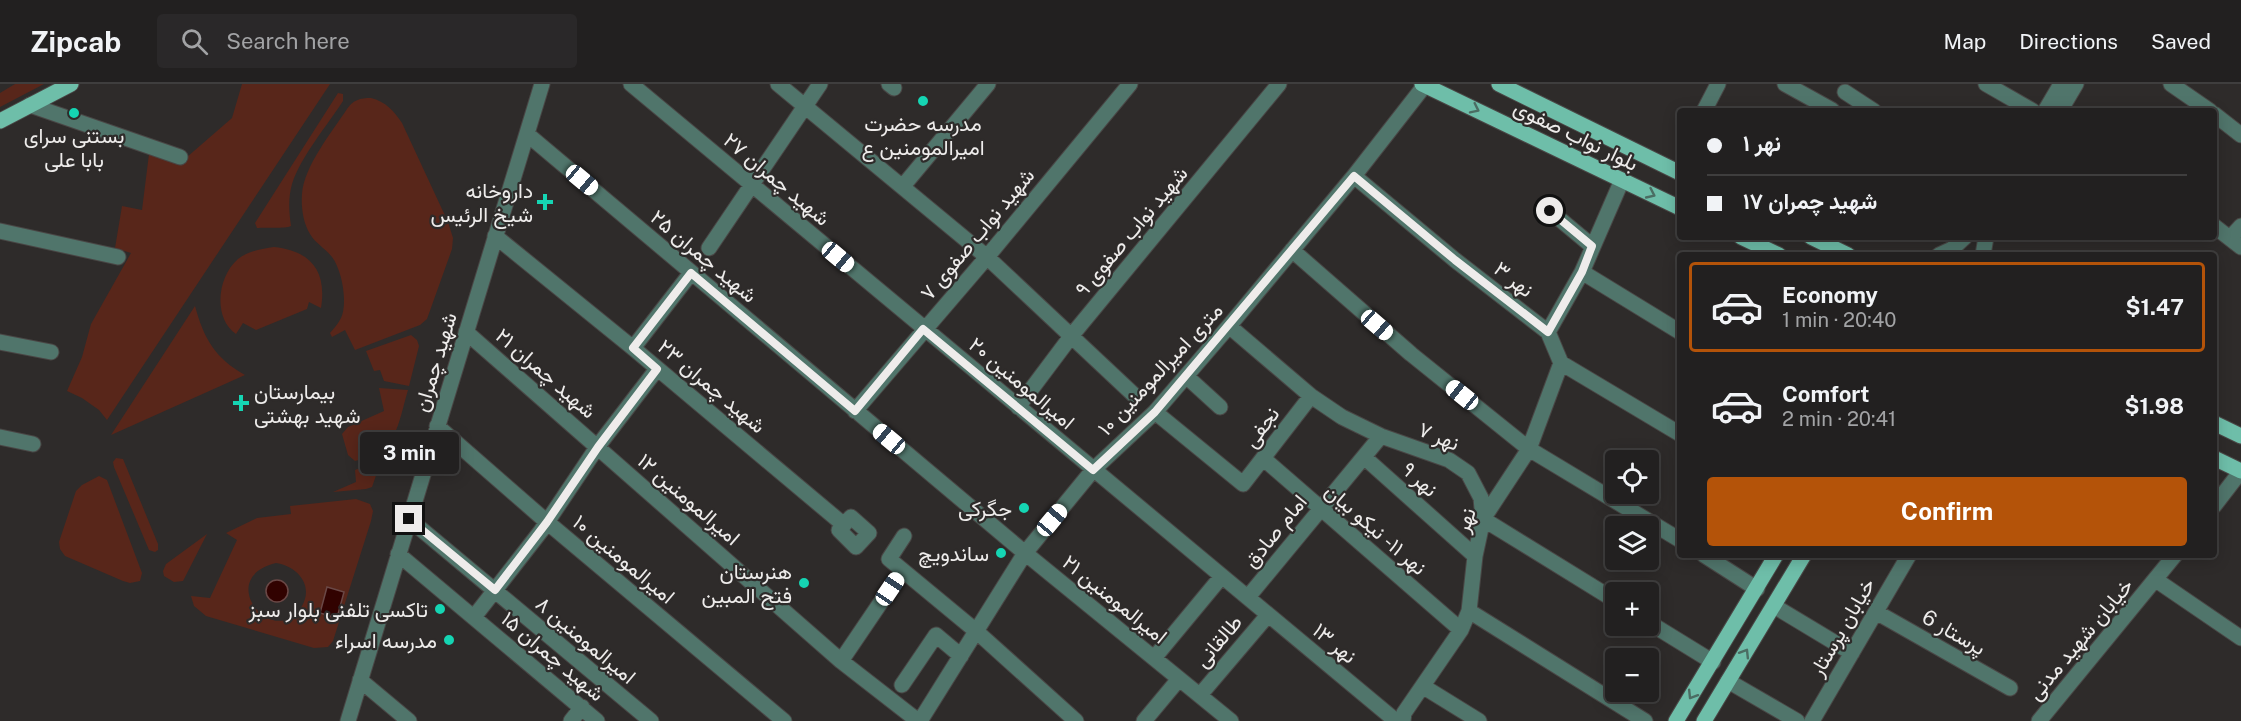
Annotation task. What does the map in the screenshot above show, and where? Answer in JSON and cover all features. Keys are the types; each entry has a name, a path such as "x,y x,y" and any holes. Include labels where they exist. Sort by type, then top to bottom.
{"main road":[{"path":"0,121 71,84"},
{"name":"بلوار نواب صفوی","path":"1499,84 1525,90 1677,166"},
{"name":"بلوار نواب صفوی","path":"1424,85 1677,207"},
{"path":"1747,240 1773,252"},
{"path":"1817,240 1842,252"},
{"path":"2217,424 2241,436"},
{"path":"2217,459 2241,471"},
{"path":"1676,721 1774,558"},
{"path":"1704,721 1802,558"}],"street":[{"name":"شهید چمران","path":"348,721 542,84"},
{"name":"شهید چمران ۲۷","path":"631,84 923,329"},
{"path":"778,84 987,257 1134,395"},
{"path":"709,248 820,84"},
{"path":"903,186 988,84"},
{"name":"شهید نواب صفوی ۷","path":"855,411 987,257 1130,84"},
{"name":"شهید نواب صفوی ۹","path":"1018,407 1072,335 1279,84"},
{"path":"1706,108 1718,84"},
{"path":"1785,84 1827,108"},
{"path":"1986,84 2028,108"},
{"path":"2047,108 2061,84"},
{"path":"2062,108 2076,84"},
{"path":"2171,84 2206,108"},
{"name":"۱۰ متری امیرالمومنین","path":"919,721 1025,553 1093,470 1155,412 1229,326 1354,176 1424,85"},
{"path":"1832,108 1847,88 1870,108"},
{"path":"30,105 180,157"},
{"path":"2217,116 2241,135"},
{"name":"شهید چمران ۲۵","path":"526,134 1025,553"},
{"name":"نهر ۳","path":"1354,176 1455,260 1548,332"},
{"path":"1622,180 1582,272 1548,332 1561,363 1677,432"},
{"path":"1550,211 1592,246"},
{"path":"2217,228 2236,243 2241,225"},
{"path":"0,231 118,257"},
{"name":"شهید چمران ۲۳","path":"495,236 844,525"},
{"path":"1946,252 1962,240"},
{"path":"1292,250 1411,354 1529,449 1677,538"},
{"path":"1582,272 1677,330"},
{"path":"633,348 691,273"},
{"name":"نهر ۷","path":"1229,326 1311,396 1342,417 1381,436 1449,460 1468,472 1480,498 1483,519"},
{"name":"امیرالمومنین ۲۰","path":"923,329 1222,576"},
{"name":"شهید چمران ۲۱","path":"466,332 598,447"},
{"path":"0,342 51,352"},
{"name":"نهر","path":"1403,721 1404,712 1424,687 1461,630 1469,611 1475,556 1483,519 1529,449 1561,363"},
{"path":"474,617 547,522 598,447 657,369"},
{"path":"1186,376 1220,407"},
{"name":"نجفی","path":"1155,412 1243,484 1311,396"},
{"name":"امیرالمومنین ۱۰","path":"438,426 547,522 784,721"},
{"name":"امام صادق","path":"1248,597 1319,508 1381,436"},
{"path":"0,437 33,444"},
{"name":"امیرالمومنین ۱۲","path":"598,447 841,661 919,721"},
{"name":"نهر ۹","path":"1364,457 1475,556"},
{"name":"نهر ۱۱ - نیکو بیان","path":"1264,459 1461,630"},
{"path":"2217,502 2241,471"},
{"name":"امیرالمومنین ۸","path":"409,519 651,721"},
{"path":"1483,519 1605,594"},
{"path":"904,536 889,559 976,631 1076,721"},
{"name":"امیرالمومنین ۲۱","path":"1025,553 1231,721"},
{"name":"شهید چمران ۱۵","path":"398,554 597,721"},
{"path":"1709,558 1757,589"},
{"name":"خیابان پرستار","path":"1812,721 1907,558"},
{"name":"خیابان شهید مدنی","path":"2039,721 2173,558"},
{"path":"841,661 902,571"},
{"name":"نهر ۱۳","path":"1222,576 1395,721"},
{"name":"طالقانی","path":"1154,658 1222,576"},
{"path":"2156,580 2241,638"},
{"path":"1774,606 1852,653"},
{"path":"1469,611 1645,721"},
{"name":"پرستار 6","path":"1876,612 2010,688"},
{"name":"طالقانی","path":"1200,695 1268,615"},
{"path":"1659,629 1713,662"},
{"path":"902,685 936,635 961,656"},
{"path":"1144,721 1179,679"},
{"path":"360,680 409,721"},
{"path":"1728,681 1797,721"},
{"path":"1424,687 1479,721"},
{"path":"571,721 582,707"}],"shaded area":[{"path":"15,84 44,84 0,107 0,93"},
{"path":"242,84 330,84 107,420 99,410 67,391 82,357 91,324 131,253 115,248 122,206 142,210 149,154 179,164 232,118"},
{"path":"338,93 343,94 343,101 308,152 292,184 289,205 291,226 257,228 255,223"},
{"path":"371,98 389,108 402,123 448,222 453,238 452,249 427,319 420,325 355,350 345,330 332,337 330,333 343,312 343,287 336,263 308,230 303,215 302,194 313,161 347,109 357,100"},
{"path":"274,247 298,253 314,265 321,283 321,308 309,302 307,309 256,330 243,323 236,334 229,327 221,308 220,297 226,276 242,256"},
{"path":"195,306 202,328 212,346 226,362 245,375 111,435"},
{"path":"411,335 417,340 419,346 409,386 384,381 380,370 374,371 366,351"},
{"path":"379,388 408,390 398,426 394,436 380,451 355,461 348,455 342,434 348,427 384,411"},
{"path":"116,458 123,459 158,544 158,550 155,552 149,550 114,467 113,462"},
{"path":"376,461 380,464 372,487 333,492 356,482 355,470"},
{"path":"99,476 107,480 142,573 140,581 130,583 123,581 65,556 60,549 59,542 76,491"},
{"path":"356,499 370,504 373,511 333,641 328,647 314,648 206,616 194,606 191,596 210,598 237,540 226,533 257,518 291,514 290,506","holes":["276,563 297,572 305,584 306,591 302,606 290,618 277,621 265,617 255,607 249,595 250,583 258,571"]},
{"path":"207,534 183,581 174,582 164,576 163,571 166,564"},
{"path":"277,580 287,587 288,591 281,601 277,602 267,595 266,591 273,581"},
{"path":"327,587 344,592 337,618 320,613"}],"place":[{"name":"مدرسه حضرت امیرالمومنین ع","path":"923,101"},
{"name":"بستنی سرای بابا علی","path":"74,113"},
{"name":"داروخانه شیخ الرئیس","path":"545,202"},
{"name":"بیمارستان شهید بهشتی","path":"241,403"},
{"name":"جگرکی","path":"1024,508"},
{"name":"ساندویچ","path":"1001,553"},
{"name":"هنرستان فتح المبین","path":"804,583"},
{"name":"تاکسی تلفنی بلوار سبز","path":"440,609"},
{"name":"مدرسه اسراء","path":"449,640"}],"route":[{"path":"409,519 495,590 657,369 633,348 691,273 855,411 923,329 1093,470 1155,412 1354,176 1455,260 1548,332 1582,272 1592,246 1550,211"}]}
